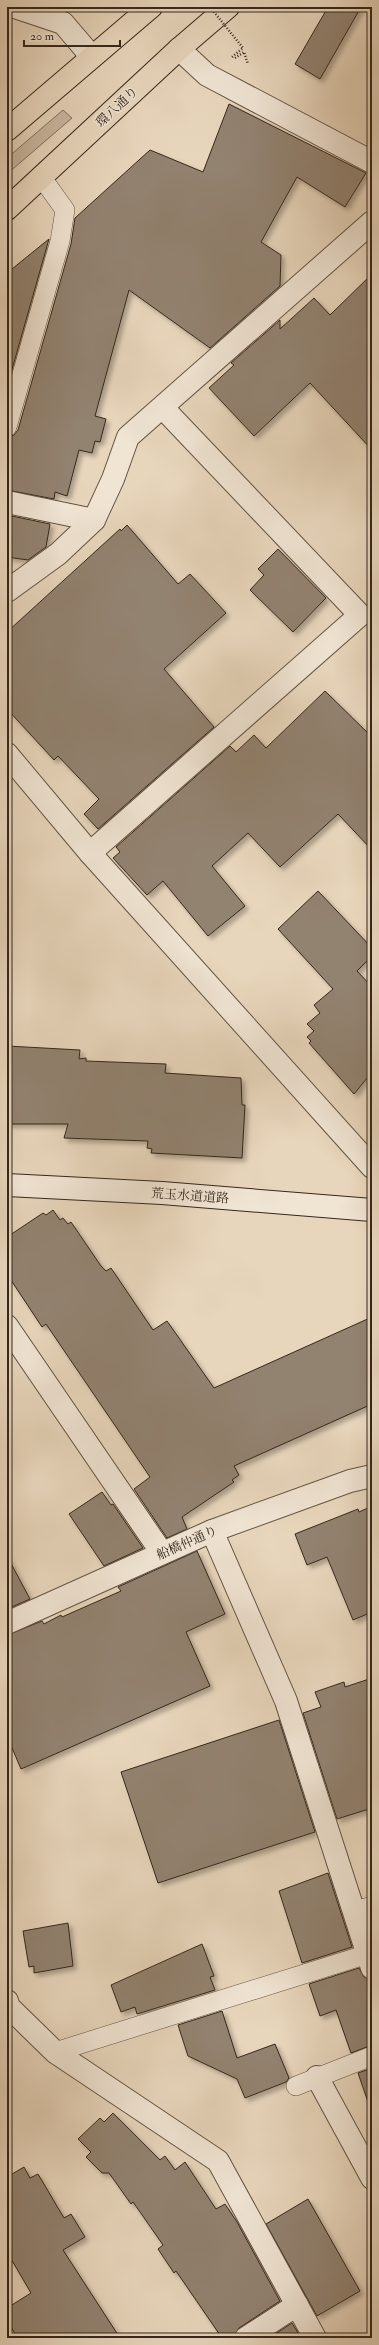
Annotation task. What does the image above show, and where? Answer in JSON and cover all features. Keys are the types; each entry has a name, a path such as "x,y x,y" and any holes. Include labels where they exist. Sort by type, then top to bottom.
{"main road":[{"path":"7,130 152,7"},
{"name":"環八通り","path":"7,209 179,49 228,7"}],"street":[{"path":"15,7 63,23 92,57"},
{"path":"179,49 207,75 372,162"},
{"path":"7,591 58,554 94,520 113,479 128,437 163,408 372,222"},
{"path":"90,853 360,615 163,408"},
{"path":"7,502 94,520"},
{"path":"7,754 90,853 372,1167"},
{"name":"荒玉水道道路","path":"7,1185 162,1193 372,1210"},
{"path":"7,1326 162,1553"},
{"name":"船橋仲通り","path":"7,1623 212,1531 350,1481 372,1476"},
{"path":"212,1531 286,1701 364,1908 370,1961"},
{"path":"7,2001 9,2007 55,2052 218,2161 315,2338"},
{"path":"317,2077 372,2178"},
{"path":"246,2338 297,2305"}],"lane":[{"path":"7,427 60,241 65,210 42,178"},
{"path":"55,2052 370,1961"},
{"path":"296,2086 372,2056"}],"path":[{"path":"210,7 243,48 230,59"}],"shaded area":[{"path":"63,110 72,118 7,174 7,158"}],"building":[{"path":"328,7 361,7 320,79 295,64"},
{"path":"229,104 366,173 345,207 297,177 261,242 281,255 280,286 210,348 129,290 95,416 106,419 100,442 95,441 92,453 79,450 67,496 55,492 54,499 7,490 7,438 14,435 18,430 71,244 75,218 150,150 203,172"},
{"path":"49,239 7,387 7,273"},
{"path":"372,274 372,450 310,383 254,436 209,388 234,365 231,363 280,320 280,329 314,298 330,315"},
{"path":"7,515 50,524 46,547 28,560 7,557"},
{"path":"127,525 178,584 190,574 226,613 164,669 214,727 98,829 84,814 99,799 58,756 54,760 7,709 7,632 120,529 121,531"},
{"path":"278,549 326,598 293,632 250,590 264,575 258,569"},
{"path":"325,691 372,737 372,850 338,814 280,867 248,833 212,866 245,906 208,936 163,881 147,895 113,858 120,852 116,847 230,746 236,752 254,735 266,748"},
{"path":"318,891 372,948 372,956 357,971 372,987 372,1072 354,1094 309,1043 311,1041 307,1037 314,1031 307,1024 320,1013 314,1005 333,989 278,929"},
{"path":"7,1046 80,1050 79,1059 86,1058 86,1061 166,1064 165,1073 241,1078 242,1105 245,1105 242,1158 151,1153 152,1149 147,1148 148,1141 64,1138 68,1124 7,1124"},
{"path":"53,1210 60,1220 63,1218 68,1224 71,1222 106,1271 111,1268 153,1330 167,1321 214,1388 372,1317 372,1404 234,1466 239,1475 232,1480 234,1482 182,1517 187,1529 167,1538 134,1489 150,1477 46,1324 42,1327 7,1274 7,1237 43,1213 46,1215"},
{"path":"102,1492 111,1505 113,1504 143,1548 104,1566 69,1514"},
{"path":"372,1506 372,1612 353,1620 327,1557 307,1565 295,1534 358,1509 359,1512"},
{"path":"197,1551 225,1614 186,1632 210,1686 21,1769 7,1736 7,1635 42,1621 44,1624 61,1615 62,1617 121,1591 118,1587"},
{"path":"7,1556 30,1599 7,1609"},
{"path":"372,1678 372,1808 337,1819 303,1713 321,1707 315,1692 344,1682 345,1687"},
{"path":"279,1720 315,1832 158,1883 121,1772"},
{"path":"328,1873 352,1947 302,1963 279,1891"},
{"path":"68,1923 73,1966 34,1973 34,1966 29,1967 23,1931"},
{"path":"202,1944 214,1976 210,1977 215,1990 137,2014 135,2007 121,2012 111,1985"},
{"path":"359,1968 364,1977 372,1980 372,2045 351,2053 336,2010 320,2016 309,1984"},
{"path":"222,2011 237,2058 275,2044 289,2078 286,2082 245,2098 237,2079 188,2056 178,2025"},
{"path":"372,2068 372,2101 368,2102 358,2073"},
{"path":"113,2113 160,2160 165,2156 175,2170 185,2162 216,2209 225,2204 237,2222 280,2301 239,2328 234,2338 222,2338 176,2271 174,2273 158,2249 163,2245 133,2202 131,2204 109,2173 102,2173 86,2157 91,2152 78,2139 100,2118 104,2122"},
{"path":"24,2167 30,2178 38,2174 64,2218 71,2214 85,2237 63,2250 120,2338 18,2338 7,2321 7,2308 31,2293 7,2252 7,2177"},
{"path":"308,2199 360,2291 317,2316 266,2224"},
{"path":"292,2323 301,2338 269,2338"}]}
